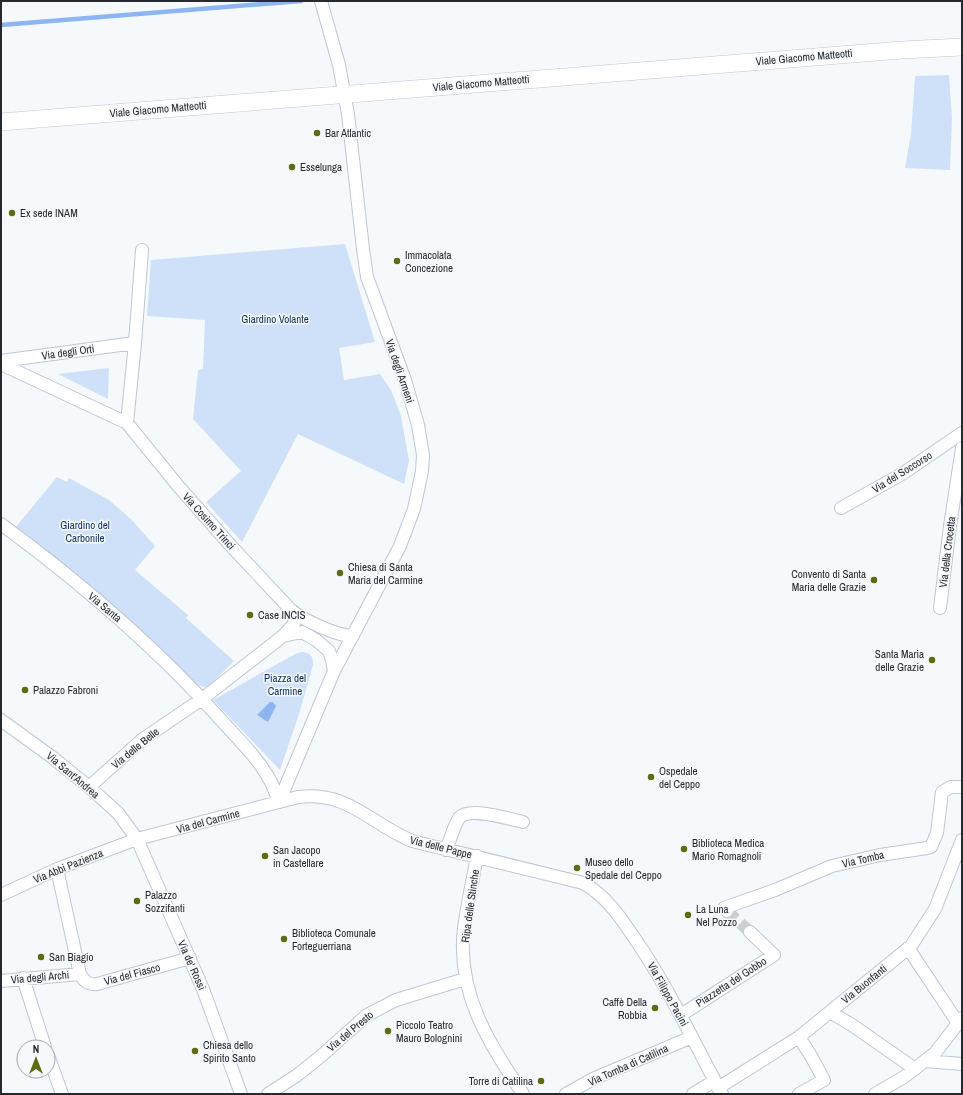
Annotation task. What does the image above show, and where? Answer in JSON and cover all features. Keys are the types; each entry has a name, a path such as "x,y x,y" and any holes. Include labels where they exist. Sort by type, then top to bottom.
{"street":[{"name":"Via degli Armeni","path":"322,5 339,65 348,114 362,241 368,277 405,380 418,425 423,455 420,485 400,546 352,636"},
{"name":"Viale Giacomo Matteotti","path":"1,122 879,51 962,47"},
{"path":"127,422 142,250"},
{"name":"Via degli Orti","path":"1,363 135,343"},
{"name":"Via Cosimo Trinci","path":"1,363 127,422 179,487 232,547 298,615"},
{"name":"Via del Soccorso","path":"841,508 902,474 962,433"},
{"name":"Via della Crocetta","path":"940,608 950,526 962,448"},
{"name":"Via Santa","path":"1,524 25,541 125,624 202,699"},
{"path":"298,615 336,633 352,636 334,671 279,802 272,784 262,767 202,699 283,636 298,615"},
{"path":"283,636 302,632 325,647 331,655 334,671"},
{"name":"Via delle Belle","path":"89,787 143,739 202,699"},
{"name":"Via Sant'Andrea","path":"1,720 52,756 89,787 118,813 137,839"},
{"name":"Via Tomba","path":"726,910 832,866 880,855 927,848 931,846 937,833 942,792 951,787 962,787"},
{"name":"Via delle Pappe","path":"279,802 310,796 324,797 340,801 399,836 421,844 477,856 583,883 606,900"},
{"name":"Via del Carmine","path":"137,839 279,802"},
{"path":"446,850 458,820 465,813 476,813 523,822"},
{"name":"Via Abbi Pazienza","path":"1,895 57,869 137,839"},
{"name":"Via de' Rossi","path":"137,839 203,989 241,1094"},
{"name":"Via Buonfanti","path":"693,1094 718,1088 799,1037 908,948 916,940 935,909 962,840"},
{"name":"Ripa delle Stinche","path":"477,856 464,929 465,980 470,1000 491,1044 523,1094"},
{"path":"57,869 80,974"},
{"name":"Via Filippo Pacini","path":"606,900 646,954 681,1015 718,1088"},
{"name":"Piazzetta del Gobbo","path":"681,1015 774,955 750,932"},
{"path":"875,1094 892,1090 938,1049 960,1020 908,948"},
{"name":"Via del Fiasco","path":"80,974 84,981 88,984 97,984 190,958"},
{"name":"Via degli Archi","path":"1,981 80,974"},
{"path":"23,978 42,1039"},
{"name":"Via del Presto","path":"268,1094 296,1076 320,1057 367,1015 396,1000 465,980"},
{"path":"830,1012 915,1069"},
{"name":"Via Tomba di Catilina","path":"566,1094 595,1078 692,1037"},
{"path":"799,1037 824,1080 799,1094"},
{"path":"925,1061 962,1064"},
{"path":"56,1078 62,1094"}],"green space":[{"path":"949,75 952,118 950,170 905,168 911,134 915,76"},
{"name":"Giardino Volante","path":"345,244 375,342 339,348 344,380 380,374 391,390 401,416 409,461 404,484 298,434 242,542 206,502 241,471 193,419 198,370 203,369 205,320 147,316 151,260"},
{"path":"109,368 108,399 58,374"},
{"name":"Giardino del Carbonile","path":"57,477 67,482 69,478 109,500 132,520 155,546 135,570 188,615 186,618 234,661 209,686 204,687 198,685 95,590 15,528"},
{"name":"Piazza del Carmine","path":"297,653 308,653 311,656 313,665 299,714 280,770 213,700"}],"water":[{"path":"270,702 273,702 276,706 268,722 257,715"}],"waterway":[{"path":"1,25 301,1"}],"tunnel":[{"path":"727,911 750,932"}],"place":[{"name":"Bar Atlantic","path":"317,133"},
{"name":"Esselunga","path":"292,167"},
{"name":"Ex sede INAM","path":"12,213"},
{"name":"Immacolata Concezione","path":"397,261"},
{"name":"Chiesa di Santa Maria del Carmine","path":"340,573"},
{"name":"Convento di Santa Maria delle Grazie","path":"874,580"},
{"name":"Case INCIS","path":"250,615"},
{"name":"Santa Maria delle Grazie","path":"932,660"},
{"name":"Palazzo Fabroni","path":"25,690"},
{"name":"Ospedale del Ceppo","path":"651,777"},
{"name":"Biblioteca Medica Mario Romagnoli","path":"684,849"},
{"name":"San Jacopo in Castellare","path":"265,856"},
{"name":"Museo dello Spedale del Ceppo","path":"577,868"},
{"name":"Palazzo Sozzifanti","path":"137,901"},
{"name":"La Luna Nel Pozzo","path":"688,915"},
{"name":"Biblioteca Comunale Forteguerriana","path":"284,939"},
{"name":"San Biagio","path":"41,957"},
{"name":"Caffè Della Robbia","path":"655,1008"},
{"name":"Piccolo Teatro Mauro Bolognini","path":"388,1031"},
{"name":"Chiesa dello Spirito Santo","path":"195,1051"},
{"name":"Torre di Catilina","path":"541,1081"}]}
